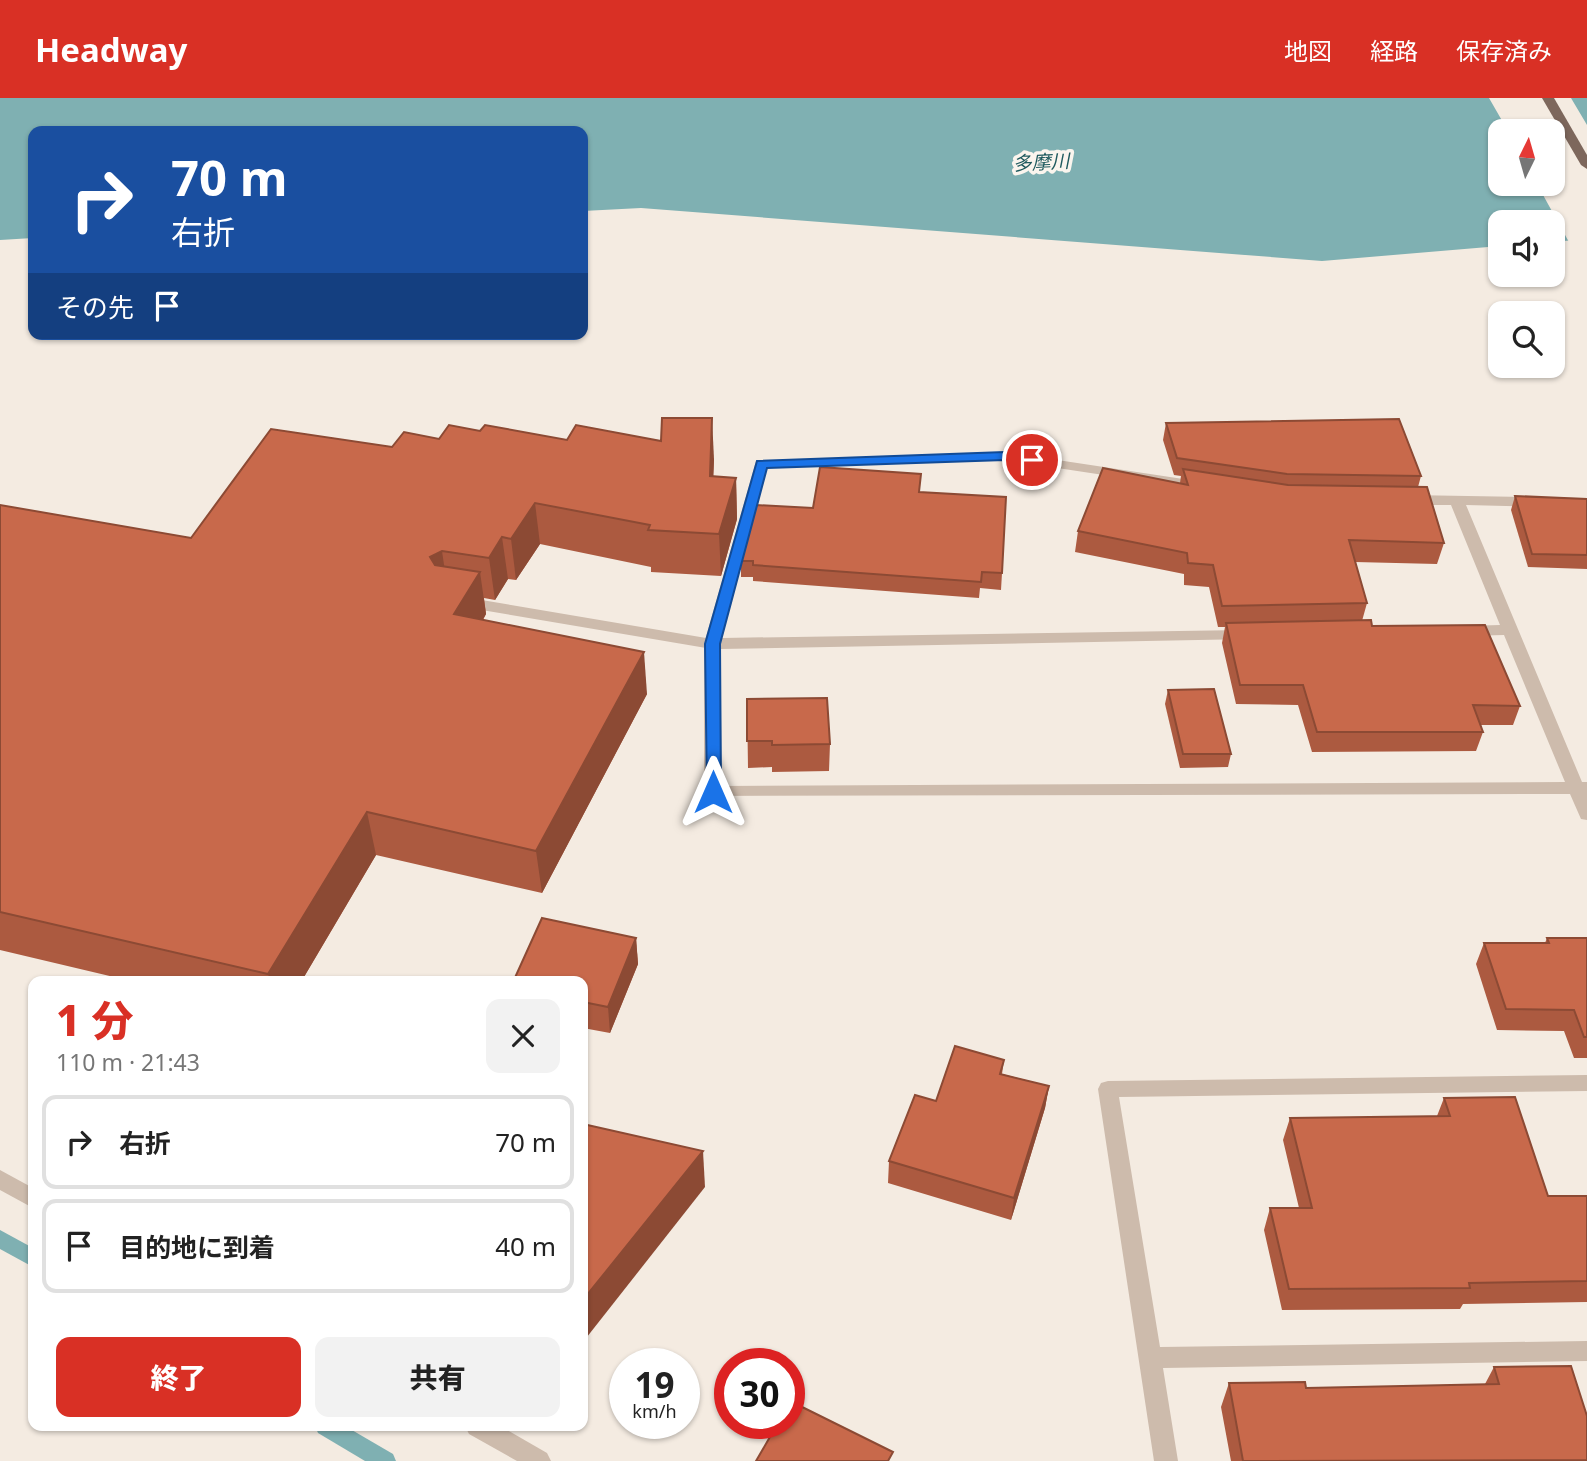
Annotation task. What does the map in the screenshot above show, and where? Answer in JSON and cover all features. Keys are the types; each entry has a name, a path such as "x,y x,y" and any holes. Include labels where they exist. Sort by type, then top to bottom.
{"main road":[{"path":"1548,98 1587,165"}],"street":[{"path":"1217,488 1005,456 761,464 712,644 713,792 1582,788"},
{"path":"1390,499 1587,503"},
{"path":"1456,500 1582,788 1587,814"},
{"path":"448,600 712,644 1265,635"},
{"path":"1443,631 1511,630"},
{"path":"1166,1461 1108,1089 1587,1083"},
{"path":"0,1179 28,1196"},
{"path":"1148,1358 1587,1351"},
{"path":"486,1431 539,1461"}],"water":[{"name":"多摩川","path":"0,98 1587,98 1587,239 1565,241 1565,210 1488,210 1488,247 1322,261 641,208 588,211 588,126 28,126 28,238 0,240"}],"pier":[{"path":"1489,98 1571,98 1587,125 1587,243 1570,244 1565,235 1565,210 1551,210 1544,196 1565,196 1565,119 1501,119"}],"building":[{"path":"662,418 712,418 710,476 736,478 719,534 648,530 650,525 535,503 511,539 502,537 489,558 442,551 430,557 435,565 480,572 454,614 644,652 536,851 367,812 268,974 0,912 0,505 191,538 271,429 392,447 404,432 439,439 449,425 480,431 485,425 567,440 576,425 661,441"},
{"path":"1399,419 1421,476 1287,474 1177,458 1166,423"},
{"path":"820,467 921,474 919,492 1006,497 1002,573 982,572 981,582 753,565 753,561 741,561 756,505 813,508"},
{"path":"1103,468 1188,485 1183,469 1288,485 1427,487 1444,543 1349,540 1367,603 1222,606 1213,565 1188,563 1187,553 1078,531"},
{"path":"1515,496 1587,499 1587,555 1532,554"},
{"path":"1371,620 1372,626 1485,625 1520,706 1473,705 1483,732 1317,732 1303,685 1240,685 1226,623"},
{"path":"1214,689 1231,754 1183,754 1168,690"},
{"path":"827,698 830,744 772,745 772,741 747,741 747,699"},
{"path":"542,918 636,938 608,1007 588,1003 588,976 516,976"},
{"path":"1547,938 1587,938 1587,1037 1584,1037 1574,1010 1506,1009 1484,943 1549,943"},
{"path":"955,1046 1004,1060 1000,1074 1049,1086 1014,1198 889,1161 915,1095 936,1101"},
{"path":"1515,1097 1548,1196 1587,1196 1587,1281 1469,1283 1470,1288 1289,1289 1270,1208 1312,1208 1290,1118 1450,1116 1444,1098"},
{"path":"588,1125 703,1151 588,1294"},
{"path":"1571,1366 1587,1416 1587,1460 1243,1461 1229,1383 1305,1382 1306,1388 1499,1384 1494,1367"},
{"path":"805,1408 893,1452 888,1461 756,1461 769,1439 805,1439"}],"waterway":[{"path":"0,1239 28,1255"},
{"path":"334,1431 385,1461"}],"route":[{"path":"713,792 712,644 761,464 1005,456 1032,460"}]}
